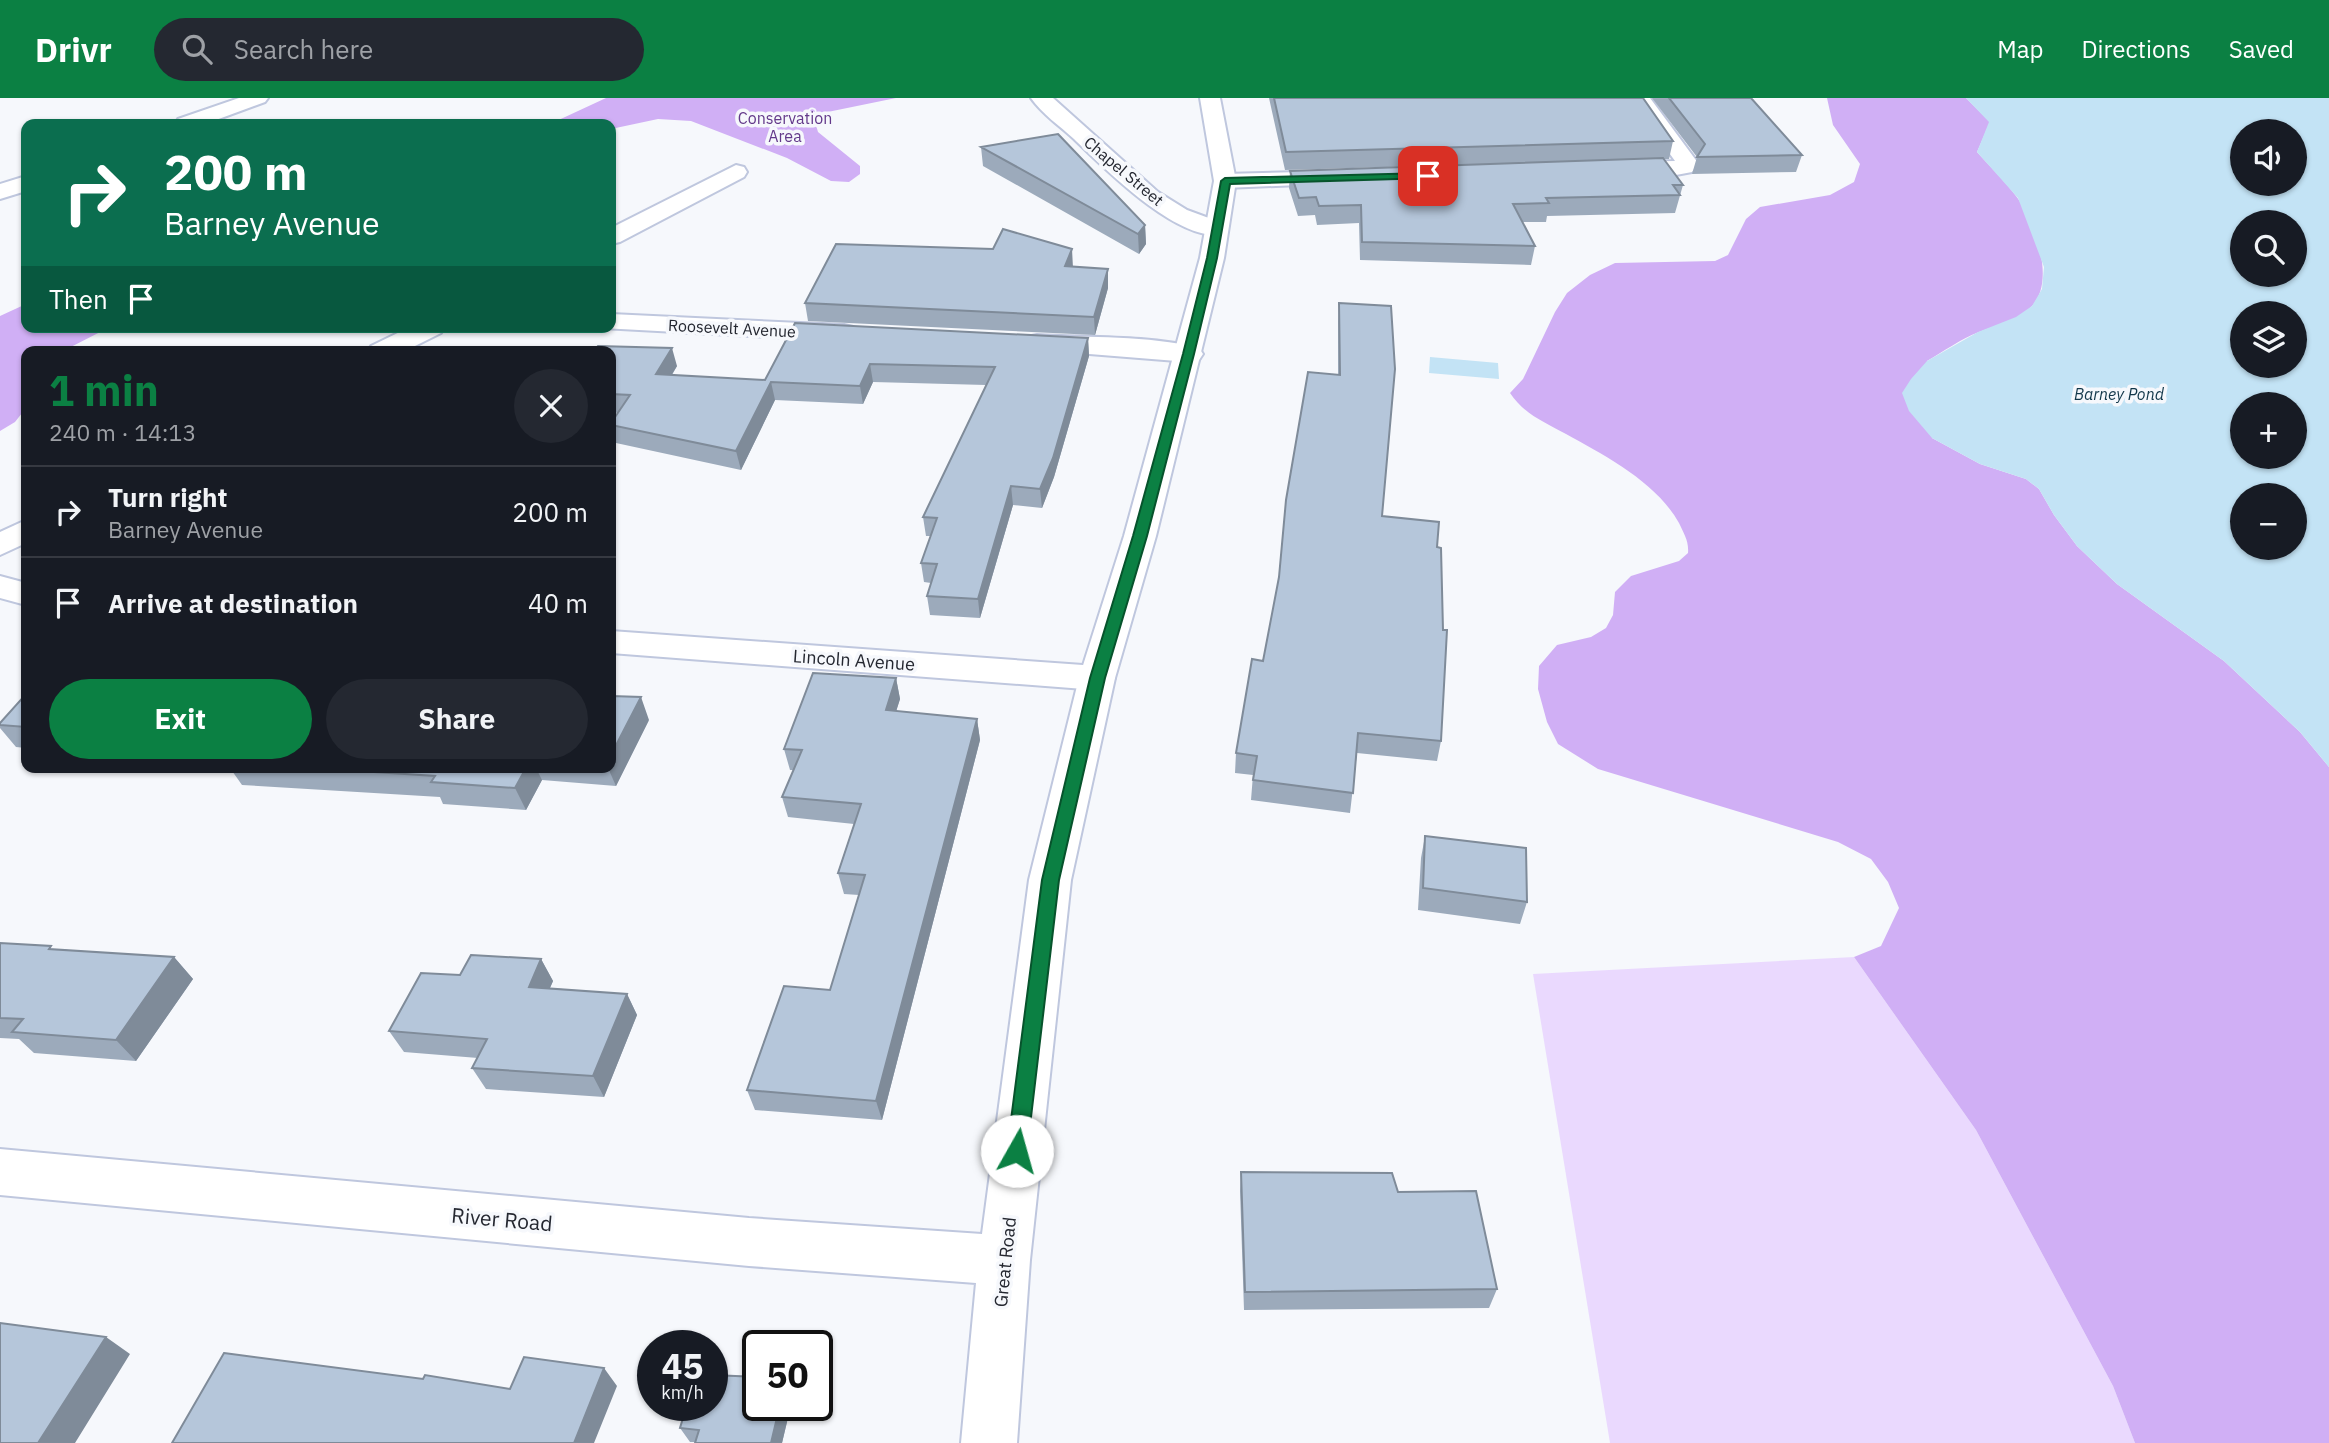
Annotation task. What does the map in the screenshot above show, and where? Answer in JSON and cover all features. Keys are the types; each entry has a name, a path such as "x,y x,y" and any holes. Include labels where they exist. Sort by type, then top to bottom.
{"street":[{"path":"200,119 258,98"},
{"name":"Chapel Street","path":"1041,98 1150,197 1179,215 1216,229"},
{"path":"1210,98 1225,181 1359,178"},
{"path":"1593,170 1684,167 1687,163 1640,98"},
{"path":"616,234 736,172"},
{"name":"Great Road","path":"989,1443 1004,1260 1050,880 1097,678 1140,536 1189,354 1225,181"},
{"path":"0,192 21,185"},
{"name":"Roosevelt Avenue","path":"616,322 874,335"},
{"path":"393,346 420,333"},
{"path":"1012,342 1136,348 1189,354"},
{"path":"0,545 21,533"},
{"path":"0,587 21,593"},
{"name":"Lincoln Avenue","path":"616,642 1097,678"},
{"name":"River Road","path":"0,1172 749,1242 1004,1260"}],"shaded area":[{"path":"1854,957 1976,1130 2113,1386 2135,1443 1610,1443 1533,974"}],"green space":[{"name":"Conservation Area","path":"606,98 896,98 813,115 818,132 860,166 860,174 849,182 831,181 787,158 691,121 658,119 616,128 616,119 561,119"},
{"path":"1827,98 1966,98 1990,122 1977,152 2016,196 2036,235 2042,282 2039,295 2032,306 2014,319 1972,335 1927,361 1932,438 1980,464 2026,479 2039,489 2077,546 2117,584 2224,661 2300,732 2329,767 2329,1443 2135,1443 2113,1386 1976,1130 1854,957 1881,946 1899,908 1888,882 1871,859 1838,842 1598,769 1558,744 1547,722 1538,689 1539,666 1557,645 1591,637 1606,628 1613,615 1615,592 1631,576 1679,561 1688,553 1688,545 1669,508 1644,483 1613,461 1535,417 1510,393 1523,379 1567,293 1590,275 1615,263 1715,261 1728,255 1746,219 1760,207 1830,195 1854,182 1860,164 1833,125"},
{"path":"21,306 21,333 98,333 73,346 21,346 21,414 15,422 0,431 0,316"}],"water":[{"name":"Barney Pond","path":"1966,98 2329,98 2329,767 2300,732 2224,661 2117,584 2077,546 2039,489 2026,479 1980,464 1932,438 1909,411 1902,393 1927,361 1978,332 2016,317 2032,306 2042,289 2044,267 2018,198 1977,152 1989,122"},
{"path":"1430,357 1498,363 1499,379 1429,373"}],"building":[{"path":"1274,98 1643,98 1673,141 1286,152"},
{"path":"1669,98 1751,98 1802,155 1697,157 1705,144"},
{"path":"1058,134 1145,225 1138,234 981,147"},
{"path":"1663,158 1683,185 1673,185 1680,195 1546,198 1549,203 1513,204 1535,246 1362,242 1361,205 1319,206 1316,197 1299,198 1290,171"},
{"path":"1003,229 1072,249 1065,266 1108,269 1094,317 805,303 836,244 993,249"},
{"path":"1339,303 1391,306 1395,369 1382,516 1439,522 1437,547 1441,548 1443,630 1447,630 1441,741 1358,733 1353,793 1253,780 1257,756 1236,753 1252,659 1263,661 1279,577 1286,500 1308,372 1340,375"},
{"path":"795,323 1088,338 1053,458 1040,489 1011,486 978,599 927,596 937,564 921,563 937,518 923,517 995,367 870,364 860,386 771,382 736,451 616,426 616,416 630,395 616,394 616,346 672,348 656,374 765,380"},
{"path":"813,673 896,678 886,710 977,719 876,1101 747,1090 784,986 830,990 865,875 838,873 861,804 782,797 802,750 784,749"},
{"path":"616,696 641,697 616,745"},
{"path":"21,700 21,727 0,723"},
{"path":"389,773 523,773 515,788 431,782 435,776"},
{"path":"1425,836 1526,848 1527,902 1423,888"},
{"path":"0,943 174,957 116,1040 12,1032 23,1019 0,1018"},
{"path":"471,955 541,959 529,987 627,994 593,1076 472,1068 487,1039 389,1031 421,973 460,975"},
{"path":"1241,1172 1392,1173 1398,1192 1476,1191 1497,1289 1245,1292"},
{"path":"0,1323 106,1337 38,1443 0,1443"},
{"path":"224,1353 423,1379 425,1375 510,1389 524,1357 604,1368 574,1443 172,1443"},
{"path":"728,1376 742,1376 742,1421 776,1421 771,1443 695,1443 699,1430 680,1428 682,1421 728,1421"}],"route":[{"path":"1017,1151 1050,880 1097,678 1140,536 1189,354 1212,258 1225,181 1428,176"}]}
